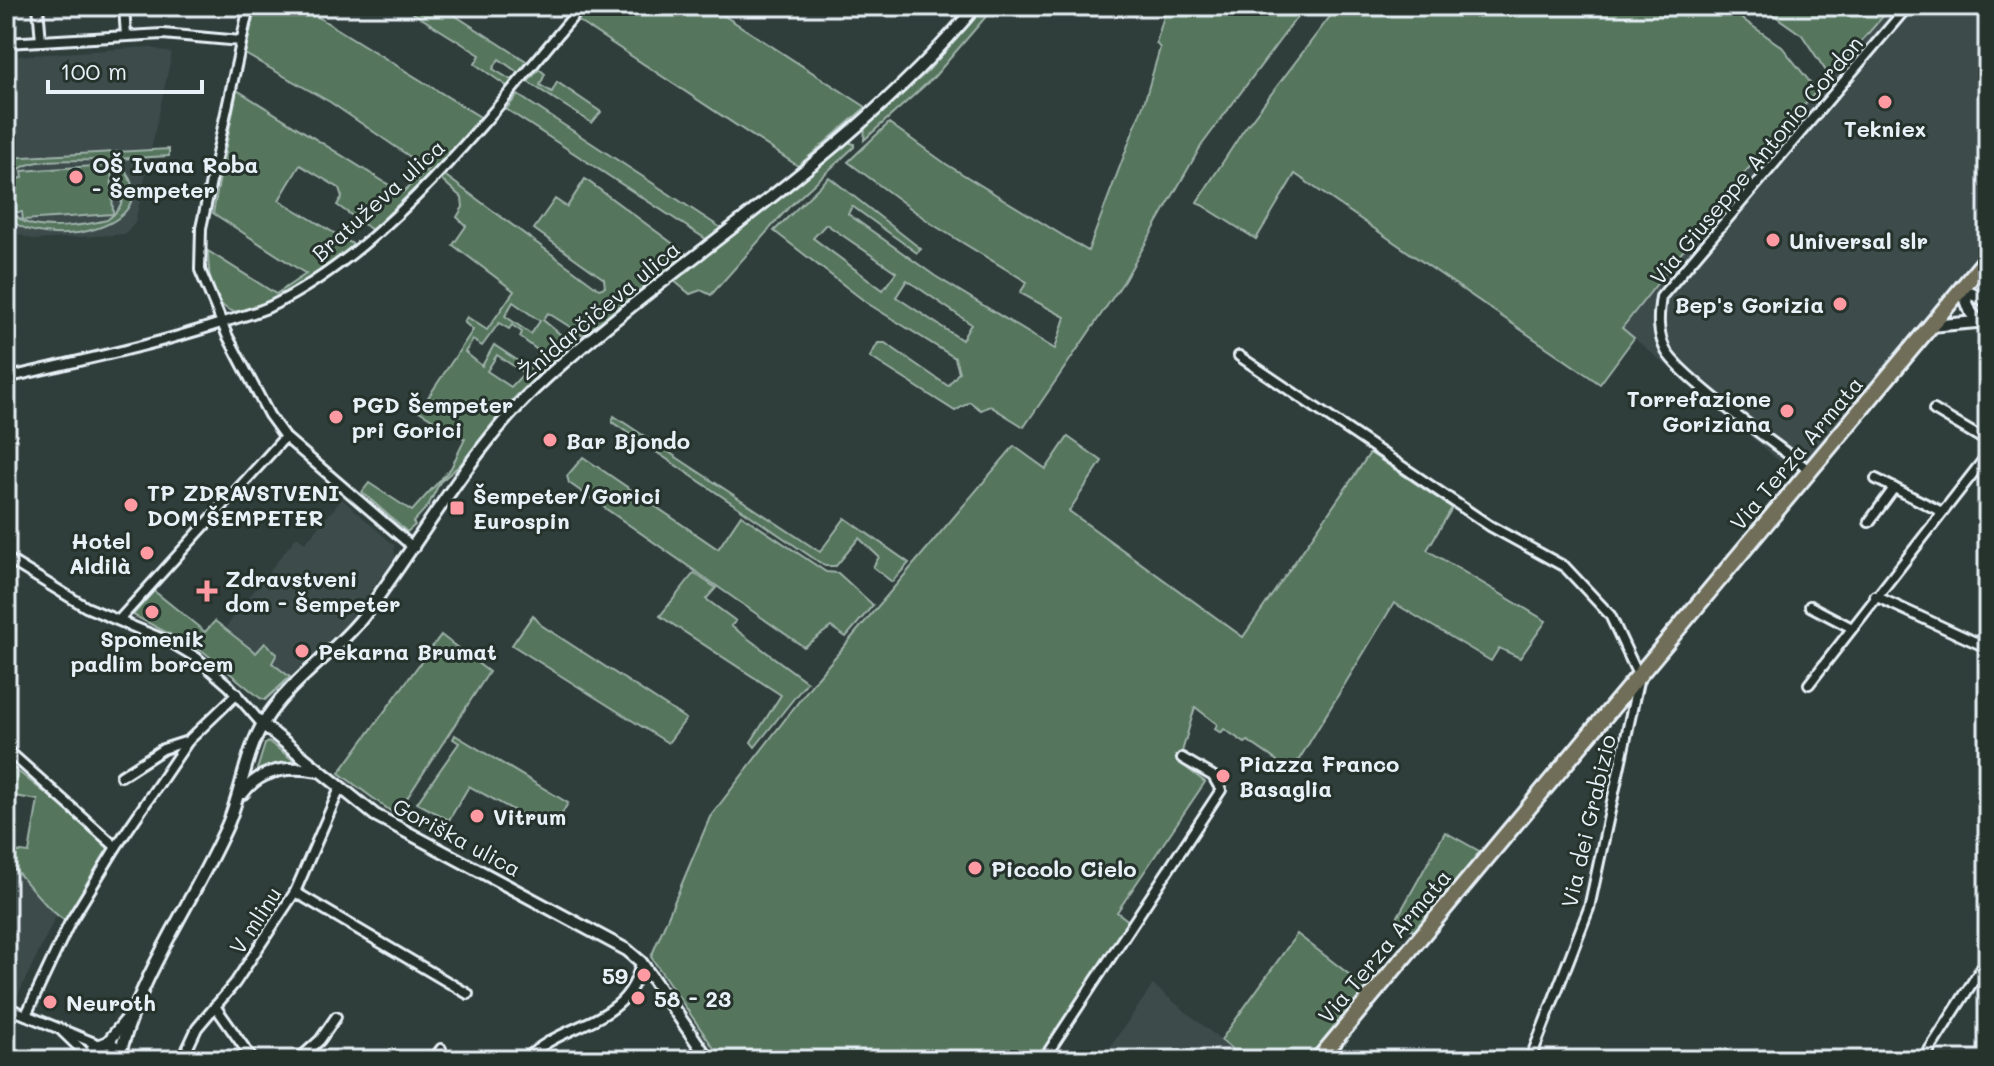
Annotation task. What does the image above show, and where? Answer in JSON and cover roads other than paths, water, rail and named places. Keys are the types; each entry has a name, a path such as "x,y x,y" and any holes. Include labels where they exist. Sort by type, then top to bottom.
{"main road":[{"name":"Via Terza Armata","path":"1318,1060 1988,257"}],"street":[{"path":"38,6 41,41"},
{"path":"124,6 126,36"},
{"path":"249,6 201,228 200,270 221,323 269,415 285,437 414,548"},
{"name":"Bratuževa ulica","path":"6,378 179,337 267,308 312,283 365,242 469,142 582,6"},
{"name":"Žnidarčičeva ulica","path":"262,724 361,620 502,422 545,379 829,150 918,70 976,6"},
{"name":"Via Giuseppe Antonio Cordon","path":"1810,471 1673,362 1660,334 1658,316 1661,297 1828,105 1908,6"},
{"path":"6,43 194,35 241,41"},
{"path":"1962,289 1988,302"},
{"path":"1962,289 1977,322 1988,329"},
{"path":"1930,326 1977,322"},
{"path":"1239,356 1490,526 1565,567 1610,615 1639,677"},
{"path":"1934,410 1988,442"},
{"path":"119,620 285,437"},
{"path":"1809,684 1850,627 1988,454"},
{"path":"1876,479 1942,512"},
{"path":"1869,522 1894,488"},
{"path":"6,558 86,607 197,658 237,694 262,724 237,800 131,1013 123,1055 103,1043 6,1007"},
{"path":"1875,596 1988,648"},
{"path":"1810,606 1850,627"},
{"name":"Via dei Grabizio","path":"1530,1060 1589,908 1639,677"},
{"path":"26,1015 69,924 116,847 188,741 237,694"},
{"name":"Goriška ulica","path":"262,724 375,815 627,950 643,965"},
{"path":"121,776 163,749 188,741"},
{"path":"6,749 116,847"},
{"path":"1043,1060 1221,790 1213,776 1182,758"},
{"path":"237,800 249,784 277,770 321,772"},
{"name":"V mlinu","path":"182,1060 189,1041 235,983 295,892 340,788"},
{"path":"295,892 468,994"},
{"path":"1923,1060 1988,958"},
{"path":"525,1060 553,1039 627,1001 643,965"},
{"path":"643,965 709,1060"},
{"path":"215,1006 253,1060"},
{"path":"62,1030 89,1059 131,1013"},
{"path":"298,1060 320,1040 336,1017"},
{"path":"433,1060 441,1049"}],"place":[{"name":"Tekniex","path":"1885,102"},
{"name":"OŠ Ivana Roba - Šempeter","path":"76,177"},
{"name":"Universal slr","path":"1773,240"},
{"name":"Bep's Gorizia","path":"1840,304"},
{"name":"Torrefazione Goriziana","path":"1787,411"},
{"name":"PGD Šempeter pri Gorici","path":"336,417"},
{"name":"Bar Bjondo","path":"550,440"},
{"name":"TP ZDRAVSTVENI DOM ŠEMPETER","path":"131,505"},
{"name":"Šempeter/Gorici Eurospin","path":"457,508"},
{"name":"Hotel Aldilà","path":"147,553"},
{"name":"Zdravstveni dom - Šempeter","path":"207,591"},
{"name":"Spomenik padlim borcem","path":"152,612"},
{"name":"Pekarna Brumat","path":"302,651"},
{"name":"Piazza Franco Basaglia","path":"1223,776"},
{"name":"Vitrum","path":"477,816"},
{"name":"Piccolo Cielo","path":"975,868"},
{"name":"59","path":"644,975"},
{"name":"58 - 23","path":"638,998"},
{"name":"Neuroth","path":"50,1002"}]}
